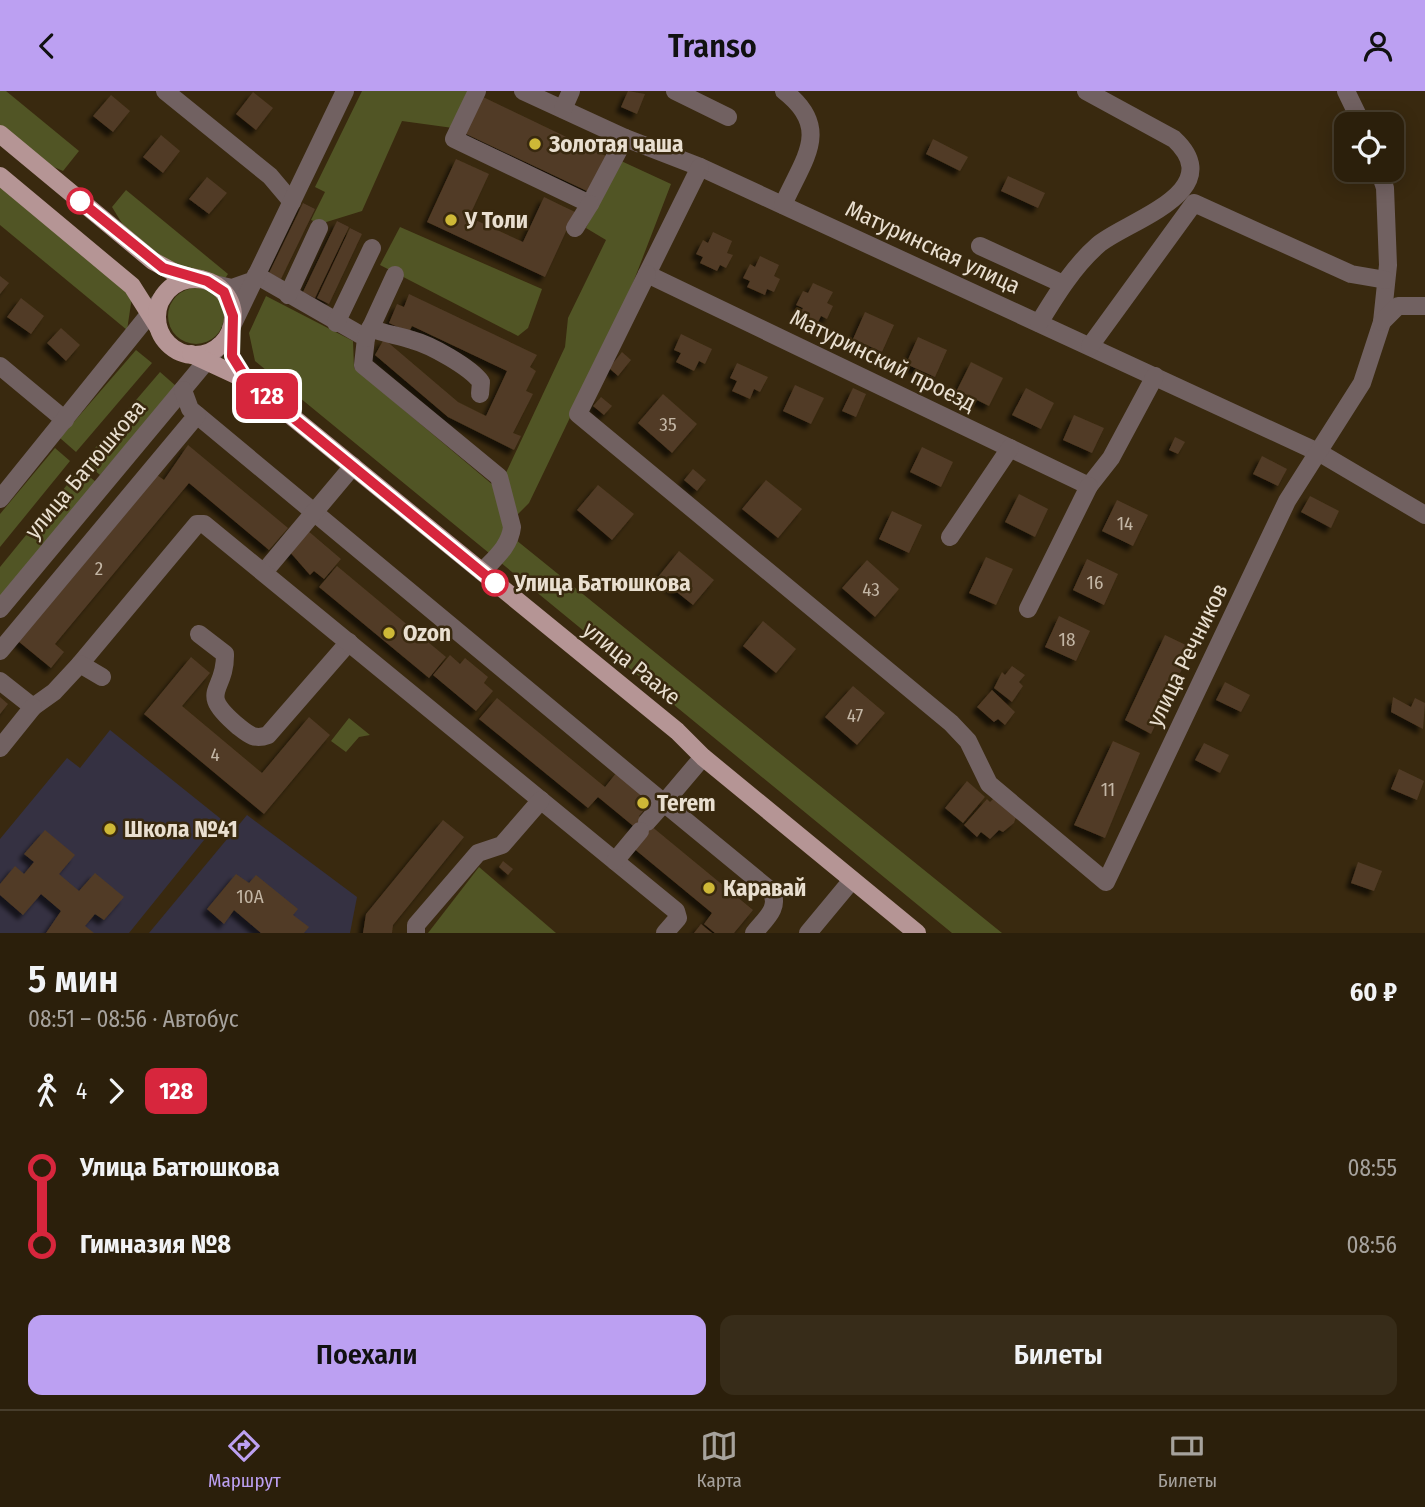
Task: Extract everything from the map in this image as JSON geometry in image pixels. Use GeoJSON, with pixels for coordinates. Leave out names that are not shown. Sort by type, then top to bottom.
{"type":"FeatureCollection","features":[{"type":"Feature","properties":{"kind":"main road"},"geometry":{"type":"LineString","coordinates":[[0,134],[153,261],[177,274],[207,281],[231,303],[232,356],[247,380]]}},
{"type":"Feature","properties":{"kind":"main road"},"geometry":{"type":"LineString","coordinates":[[0,176],[132,286],[161,332],[176,349],[206,353],[247,380]]}},
{"type":"Feature","properties":{"kind":"main road"},"geometry":{"type":"LineString","coordinates":[[161,332],[158,310],[164,296],[180,282],[207,281]]}},
{"type":"Feature","properties":{"kind":"main road"},"geometry":{"type":"LineString","coordinates":[[206,353],[231,328]]}},
{"type":"Feature","properties":{"kind":"main road","name":"улица Раахе"},"geometry":{"type":"LineString","coordinates":[[247,380],[677,731],[703,757],[917,933]]}},
{"type":"Feature","properties":{"kind":"street"},"geometry":{"type":"LineString","coordinates":[[164,91],[270,176],[292,202]]}},
{"type":"Feature","properties":{"kind":"street"},"geometry":{"type":"LineString","coordinates":[[231,328],[345,91]]}},
{"type":"Feature","properties":{"kind":"street"},"geometry":{"type":"LineString","coordinates":[[477,91],[454,139],[590,204]]}},
{"type":"Feature","properties":{"kind":"street","name":"Матуринская улица"},"geometry":{"type":"LineString","coordinates":[[523,91],[625,138],[700,167],[1320,453],[1425,515]]}},
{"type":"Feature","properties":{"kind":"street"},"geometry":{"type":"LineString","coordinates":[[563,109],[570,91]]}},
{"type":"Feature","properties":{"kind":"street"},"geometry":{"type":"LineString","coordinates":[[675,91],[728,117]]}},
{"type":"Feature","properties":{"kind":"street"},"geometry":{"type":"LineString","coordinates":[[783,205],[813,131],[807,112],[784,91]]}},
{"type":"Feature","properties":{"kind":"street"},"geometry":{"type":"LineString","coordinates":[[1039,323],[1063,284],[1097,245],[1166,207],[1188,176],[1189,164],[1185,149],[1174,139],[1086,91]]}},
{"type":"Feature","properties":{"kind":"street"},"geometry":{"type":"LineString","coordinates":[[1346,91],[1356,112]]}},
{"type":"Feature","properties":{"kind":"street"},"geometry":{"type":"LineString","coordinates":[[575,228],[625,138]]}},
{"type":"Feature","properties":{"kind":"street"},"geometry":{"type":"LineString","coordinates":[[647,274],[700,167]]}},
{"type":"Feature","properties":{"kind":"street"},"geometry":{"type":"LineString","coordinates":[[1320,453],[1362,383],[1382,322],[1387,280],[1383,182]]}},
{"type":"Feature","properties":{"kind":"street"},"geometry":{"type":"LineString","coordinates":[[1090,346],[1194,203],[1351,274],[1387,280]]}},
{"type":"Feature","properties":{"kind":"street"},"geometry":{"type":"LineString","coordinates":[[288,295],[319,228]]}},
{"type":"Feature","properties":{"kind":"street"},"geometry":{"type":"LineString","coordinates":[[980,246],[1063,284]]}},
{"type":"Feature","properties":{"kind":"street"},"geometry":{"type":"LineString","coordinates":[[335,323],[372,248]]}},
{"type":"Feature","properties":{"kind":"street","name":"Матуринский проезд"},"geometry":{"type":"LineString","coordinates":[[647,274],[1089,486]]}},
{"type":"Feature","properties":{"kind":"street","name":"улица Речников"},"geometry":{"type":"LineString","coordinates":[[647,274],[578,414],[951,723],[968,741],[989,784],[1106,882],[1287,501],[1320,453]]}},
{"type":"Feature","properties":{"kind":"street"},"geometry":{"type":"LineString","coordinates":[[395,275],[368,333],[363,365],[499,477],[512,527],[511,534],[507,544],[482,572]]}},
{"type":"Feature","properties":{"kind":"street"},"geometry":{"type":"LineString","coordinates":[[207,281],[232,288],[254,278]]}},
{"type":"Feature","properties":{"kind":"street"},"geometry":{"type":"LineString","coordinates":[[254,278],[335,323],[368,333],[413,340],[473,371],[481,381],[480,394]]}},
{"type":"Feature","properties":{"kind":"street","name":"улица Батюшкова"},"geometry":{"type":"LineString","coordinates":[[0,499],[164,296]]}},
{"type":"Feature","properties":{"kind":"street"},"geometry":{"type":"LineString","coordinates":[[1382,322],[1398,306],[1425,306]]}},
{"type":"Feature","properties":{"kind":"street","name":"улица Батюшкова"},"geometry":{"type":"LineString","coordinates":[[0,609],[183,390],[206,353]]}},
{"type":"Feature","properties":{"kind":"street"},"geometry":{"type":"LineString","coordinates":[[0,366],[65,421]]}},
{"type":"Feature","properties":{"kind":"street"},"geometry":{"type":"LineString","coordinates":[[1028,609],[1089,486],[1111,458],[1155,376]]}},
{"type":"Feature","properties":{"kind":"street"},"geometry":{"type":"LineString","coordinates":[[183,390],[190,409],[197,415],[771,891],[775,897],[774,909],[754,933]]}},
{"type":"Feature","properties":{"kind":"street"},"geometry":{"type":"LineString","coordinates":[[0,651],[197,415]]}},
{"type":"Feature","properties":{"kind":"street"},"geometry":{"type":"LineString","coordinates":[[950,537],[1010,448]]}},
{"type":"Feature","properties":{"kind":"street"},"geometry":{"type":"LineString","coordinates":[[264,572],[353,466]]}},
{"type":"Feature","properties":{"kind":"street"},"geometry":{"type":"LineString","coordinates":[[0,748],[33,707],[54,692],[80,664],[197,524],[204,524],[676,911],[678,918],[665,933]]}},
{"type":"Feature","properties":{"kind":"street"},"geometry":{"type":"LineString","coordinates":[[199,634],[225,654],[214,691],[219,711],[248,735],[258,738],[268,735],[349,642]]}},
{"type":"Feature","properties":{"kind":"street"},"geometry":{"type":"LineString","coordinates":[[80,664],[102,677]]}},
{"type":"Feature","properties":{"kind":"street"},"geometry":{"type":"LineString","coordinates":[[0,681],[33,707]]}},
{"type":"Feature","properties":{"kind":"street"},"geometry":{"type":"LineString","coordinates":[[615,861],[703,757]]}},
{"type":"Feature","properties":{"kind":"street"},"geometry":{"type":"LineString","coordinates":[[416,933],[416,925],[478,853],[502,845],[541,800]]}},
{"type":"Feature","properties":{"kind":"street"},"geometry":{"type":"LineString","coordinates":[[808,933],[852,880]]}},
{"type":"Feature","properties":{"kind":"shaded area","name":"Школа №41"},"geometry":{"type":"Polygon","coordinates":[[[110,730],[221,819],[129,933],[0,933],[0,839],[67,758],[80,768],[110,730]]]}},
{"type":"Feature","properties":{"kind":"shaded area"},"geometry":{"type":"Polygon","coordinates":[[[247,815],[357,897],[350,933],[149,933],[247,815]]]}},
{"type":"Feature","properties":{"kind":"green space"},"geometry":{"type":"Polygon","coordinates":[[[0,91],[6,91],[79,151],[63,171],[24,154],[0,134],[0,91]]]}},
{"type":"Feature","properties":{"kind":"green space"},"geometry":{"type":"Polygon","coordinates":[[[362,91],[469,91],[453,128],[402,121],[362,211],[320,224],[311,220],[325,192],[315,187],[362,91]]]}},
{"type":"Feature","properties":{"kind":"green space"},"geometry":{"type":"Polygon","coordinates":[[[619,160],[671,184],[626,301],[529,503],[517,515],[504,477],[565,347],[568,318],[606,240],[586,228],[619,160]]]}},
{"type":"Feature","properties":{"kind":"green space"},"geometry":{"type":"Polygon","coordinates":[[[0,174],[134,284],[127,330],[0,225],[0,174]]]}},
{"type":"Feature","properties":{"kind":"green space"},"geometry":{"type":"Polygon","coordinates":[[[126,190],[228,274],[219,287],[137,248],[112,207],[126,190]]]}},
{"type":"Feature","properties":{"kind":"green space"},"geometry":{"type":"Polygon","coordinates":[[[400,227],[542,289],[528,328],[518,336],[380,265],[400,227]]]}},
{"type":"Feature","properties":{"kind":"green space"},"geometry":{"type":"Polygon","coordinates":[[[196,288],[207,290],[216,296],[222,305],[222,327],[216,336],[207,342],[196,344],[185,342],[176,336],[170,327],[168,316],[170,305],[176,296],[185,290],[196,288]]]}},
{"type":"Feature","properties":{"kind":"green space"},"geometry":{"type":"Polygon","coordinates":[[[266,296],[353,341],[354,368],[493,485],[506,532],[1002,933],[952,933],[255,361],[249,333],[266,296]]]}},
{"type":"Feature","properties":{"kind":"green space"},"geometry":{"type":"Polygon","coordinates":[[[136,350],[152,363],[76,452],[60,438],[136,350]]]}},
{"type":"Feature","properties":{"kind":"green space"},"geometry":{"type":"Polygon","coordinates":[[[160,372],[176,386],[100,475],[84,461],[160,372]]]}},
{"type":"Feature","properties":{"kind":"green space"},"geometry":{"type":"Polygon","coordinates":[[[55,448],[70,461],[0,547],[0,514],[55,448]]]}},
{"type":"Feature","properties":{"kind":"green space"},"geometry":{"type":"Polygon","coordinates":[[[80,469],[96,482],[0,600],[0,567],[80,469]]]}},
{"type":"Feature","properties":{"kind":"green space"},"geometry":{"type":"Polygon","coordinates":[[[349,718],[370,735],[359,737],[346,752],[331,741],[349,718]]]}},
{"type":"Feature","properties":{"kind":"green space"},"geometry":{"type":"Polygon","coordinates":[[[479,867],[556,933],[428,933],[479,867]]]}},
{"type":"Feature","properties":{"kind":"building"},"geometry":{"type":"Polygon","coordinates":[[[628,91],[645,94],[637,114],[621,107],[628,91]]]}},
{"type":"Feature","properties":{"kind":"building"},"geometry":{"type":"Polygon","coordinates":[[[253,92],[273,108],[256,130],[236,114],[253,92]]]}},
{"type":"Feature","properties":{"kind":"building"},"geometry":{"type":"Polygon","coordinates":[[[111,95],[130,111],[113,132],[93,116],[111,95]]]}},
{"type":"Feature","properties":{"kind":"building","name":"Золотая чаша"},"geometry":{"type":"Polygon","coordinates":[[[481,96],[606,156],[589,192],[464,133],[481,96]]]}},
{"type":"Feature","properties":{"kind":"building"},"geometry":{"type":"Polygon","coordinates":[[[161,135],[180,151],[163,173],[143,157],[161,135]]]}},
{"type":"Feature","properties":{"kind":"building"},"geometry":{"type":"Polygon","coordinates":[[[933,139],[968,157],[960,171],[926,154],[933,139]]]}},
{"type":"Feature","properties":{"kind":"building","name":"У Толи"},"geometry":{"type":"Polygon","coordinates":[[[456,159],[489,174],[469,217],[523,242],[544,197],[575,212],[545,277],[427,222],[456,159]]]}},
{"type":"Feature","properties":{"kind":"building"},"geometry":{"type":"Polygon","coordinates":[[[1008,176],[1045,193],[1038,208],[1001,191],[1008,176]]]}},
{"type":"Feature","properties":{"kind":"building"},"geometry":{"type":"Polygon","coordinates":[[[207,177],[227,193],[209,214],[189,199],[207,177]]]}},
{"type":"Feature","properties":{"kind":"building"},"geometry":{"type":"Polygon","coordinates":[[[303,203],[315,209],[281,279],[269,273],[303,203]]]}},
{"type":"Feature","properties":{"kind":"building"},"geometry":{"type":"Polygon","coordinates":[[[337,221],[349,227],[315,298],[303,292],[337,221]]]}},
{"type":"Feature","properties":{"kind":"building"},"geometry":{"type":"Polygon","coordinates":[[[350,228],[362,234],[329,304],[317,298],[350,228]]]}},
{"type":"Feature","properties":{"kind":"building"},"geometry":{"type":"Polygon","coordinates":[[[713,232],[732,241],[727,253],[733,255],[726,268],[720,265],[717,271],[700,263],[703,257],[696,254],[703,240],[708,243],[713,232]]]}},
{"type":"Feature","properties":{"kind":"building"},"geometry":{"type":"Polygon","coordinates":[[[760,256],[779,265],[774,276],[780,279],[774,292],[767,289],[765,295],[747,287],[750,281],[743,278],[750,264],[755,267],[760,256]]]}},
{"type":"Feature","properties":{"kind":"building"},"geometry":{"type":"Polygon","coordinates":[[[0,276],[9,283],[0,294],[0,276]]]}},
{"type":"Feature","properties":{"kind":"building"},"geometry":{"type":"Polygon","coordinates":[[[813,283],[833,292],[827,303],[833,306],[827,319],[821,316],[818,322],[800,313],[803,308],[796,305],[803,291],[808,293],[813,283]]]}},
{"type":"Feature","properties":{"kind":"building"},"geometry":{"type":"Polygon","coordinates":[[[409,294],[537,355],[530,367],[536,371],[526,391],[533,394],[513,433],[521,436],[514,450],[448,417],[375,355],[384,339],[458,402],[486,416],[507,371],[412,326],[409,332],[389,323],[397,304],[404,307],[409,294]]]}},
{"type":"Feature","properties":{"kind":"building"},"geometry":{"type":"Polygon","coordinates":[[[21,298],[44,316],[31,334],[7,317],[21,298]]]}},
{"type":"Feature","properties":{"kind":"building"},"geometry":{"type":"Polygon","coordinates":[[[865,312],[894,325],[882,352],[853,339],[865,312]]]}},
{"type":"Feature","properties":{"kind":"building"},"geometry":{"type":"Polygon","coordinates":[[[61,328],[80,345],[66,361],[47,343],[61,328]]]}},
{"type":"Feature","properties":{"kind":"building"},"geometry":{"type":"Polygon","coordinates":[[[681,334],[712,349],[705,364],[699,361],[694,371],[676,362],[681,353],[674,350],[681,334]]]}},
{"type":"Feature","properties":{"kind":"building"},"geometry":{"type":"Polygon","coordinates":[[[918,337],[947,350],[935,377],[906,364],[918,337]]]}},
{"type":"Feature","properties":{"kind":"building"},"geometry":{"type":"Polygon","coordinates":[[[622,352],[631,360],[618,376],[609,368],[622,352]]]}},
{"type":"Feature","properties":{"kind":"building"},"geometry":{"type":"Polygon","coordinates":[[[971,362],[1003,378],[989,406],[957,390],[971,362]]]}},
{"type":"Feature","properties":{"kind":"building"},"geometry":{"type":"Polygon","coordinates":[[[737,363],[768,377],[760,392],[754,389],[750,399],[732,391],[737,381],[730,378],[737,363]]]}},
{"type":"Feature","properties":{"kind":"building"},"geometry":{"type":"Polygon","coordinates":[[[795,385],[824,398],[811,424],[783,411],[795,385]]]}},
{"type":"Feature","properties":{"kind":"building"},"geometry":{"type":"Polygon","coordinates":[[[853,388],[866,394],[856,417],[842,411],[853,388]]]}},
{"type":"Feature","properties":{"kind":"building"},"geometry":{"type":"Polygon","coordinates":[[[1026,388],[1054,403],[1041,429],[1012,415],[1026,388]]]}},
{"type":"Feature","properties":{"kind":"building"},"geometry":{"type":"Polygon","coordinates":[[[663,394],[697,424],[672,453],[638,423],[663,394]]]}},
{"type":"Feature","properties":{"kind":"building"},"geometry":{"type":"Polygon","coordinates":[[[601,397],[612,406],[604,415],[593,406],[601,397]]]}},
{"type":"Feature","properties":{"kind":"building"},"geometry":{"type":"Polygon","coordinates":[[[1074,415],[1104,428],[1092,453],[1063,440],[1074,415]]]}},
{"type":"Feature","properties":{"kind":"building"},"geometry":{"type":"Polygon","coordinates":[[[1175,437],[1185,442],[1178,454],[1169,450],[1175,437]]]}},
{"type":"Feature","properties":{"kind":"building"},"geometry":{"type":"Polygon","coordinates":[[[188,445],[288,528],[269,550],[189,483],[55,644],[64,652],[51,668],[18,641],[157,475],[164,480],[188,445]]]}},
{"type":"Feature","properties":{"kind":"building"},"geometry":{"type":"Polygon","coordinates":[[[922,447],[953,462],[941,487],[910,472],[922,447]]]}},
{"type":"Feature","properties":{"kind":"building"},"geometry":{"type":"Polygon","coordinates":[[[1262,456],[1287,469],[1278,486],[1253,474],[1262,456]]]}},
{"type":"Feature","properties":{"kind":"building"},"geometry":{"type":"Polygon","coordinates":[[[693,469],[706,480],[697,491],[684,480],[693,469]]]}},
{"type":"Feature","properties":{"kind":"building"},"geometry":{"type":"Polygon","coordinates":[[[766,480],[802,509],[778,538],[742,509],[766,480]]]}},
{"type":"Feature","properties":{"kind":"building"},"geometry":{"type":"Polygon","coordinates":[[[598,485],[634,514],[612,540],[577,510],[598,485]]]}},
{"type":"Feature","properties":{"kind":"building"},"geometry":{"type":"Polygon","coordinates":[[[1019,494],[1048,509],[1035,537],[1005,522],[1019,494]]]}},
{"type":"Feature","properties":{"kind":"building"},"geometry":{"type":"Polygon","coordinates":[[[1310,496],[1339,511],[1331,528],[1301,512],[1310,496]]]}},
{"type":"Feature","properties":{"kind":"building"},"geometry":{"type":"Polygon","coordinates":[[[1117,500],[1148,515],[1133,546],[1102,531],[1117,500]]]}},
{"type":"Feature","properties":{"kind":"building"},"geometry":{"type":"Polygon","coordinates":[[[892,511],[922,525],[909,553],[879,539],[892,511]]]}},
{"type":"Feature","properties":{"kind":"building"},"geometry":{"type":"Polygon","coordinates":[[[307,530],[341,559],[324,579],[314,571],[310,575],[289,551],[307,530]]]}},
{"type":"Feature","properties":{"kind":"building"},"geometry":{"type":"Polygon","coordinates":[[[679,551],[714,580],[693,605],[658,577],[679,551]]]}},
{"type":"Feature","properties":{"kind":"building"},"geometry":{"type":"Polygon","coordinates":[[[986,557],[1013,569],[996,605],[969,593],[986,557]]]}},
{"type":"Feature","properties":{"kind":"building"},"geometry":{"type":"Polygon","coordinates":[[[1087,559],[1118,574],[1104,605],[1073,590],[1087,559]]]}},
{"type":"Feature","properties":{"kind":"building"},"geometry":{"type":"Polygon","coordinates":[[[867,560],[899,589],[875,617],[842,588],[867,560]]]}},
{"type":"Feature","properties":{"kind":"building"},"geometry":{"type":"Polygon","coordinates":[[[337,566],[446,657],[429,678],[319,587],[337,566]]]}},
{"type":"Feature","properties":{"kind":"building"},"geometry":{"type":"Polygon","coordinates":[[[1059,616],[1090,631],[1076,661],[1045,647],[1059,616]]]}},
{"type":"Feature","properties":{"kind":"building"},"geometry":{"type":"Polygon","coordinates":[[[763,621],[796,649],[776,673],[743,646],[763,621]]]}},
{"type":"Feature","properties":{"kind":"building"},"geometry":{"type":"Polygon","coordinates":[[[1165,635],[1192,648],[1151,734],[1125,720],[1165,635]]]}},
{"type":"Feature","properties":{"kind":"building"},"geometry":{"type":"Polygon","coordinates":[[[450,655],[460,664],[465,658],[488,677],[484,683],[493,691],[476,711],[433,675],[450,655]]]}},
{"type":"Feature","properties":{"kind":"building"},"geometry":{"type":"Polygon","coordinates":[[[191,657],[210,673],[182,706],[262,773],[309,717],[330,735],[264,814],[144,714],[191,657]]]}},
{"type":"Feature","properties":{"kind":"building"},"geometry":{"type":"Polygon","coordinates":[[[1012,666],[1025,675],[1019,682],[1023,686],[1012,702],[994,688],[1002,672],[1005,675],[1012,666]]]}},
{"type":"Feature","properties":{"kind":"building"},"geometry":{"type":"Polygon","coordinates":[[[1225,682],[1250,695],[1241,712],[1216,700],[1225,682]]]}},
{"type":"Feature","properties":{"kind":"building"},"geometry":{"type":"Polygon","coordinates":[[[853,686],[885,713],[857,745],[825,717],[853,686]]]}},
{"type":"Feature","properties":{"kind":"building"},"geometry":{"type":"Polygon","coordinates":[[[992,690],[1015,712],[1005,725],[998,719],[994,722],[977,707],[992,690]]]}},
{"type":"Feature","properties":{"kind":"building"},"geometry":{"type":"Polygon","coordinates":[[[0,697],[8,704],[0,714],[0,697]]]}},
{"type":"Feature","properties":{"kind":"building"},"geometry":{"type":"Polygon","coordinates":[[[1393,697],[1411,707],[1415,698],[1425,703],[1423,729],[1391,712],[1393,697]]]}},
{"type":"Feature","properties":{"kind":"building"},"geometry":{"type":"Polygon","coordinates":[[[497,698],[605,787],[617,772],[652,801],[639,816],[753,910],[734,933],[715,933],[704,924],[712,913],[632,847],[643,834],[598,797],[588,808],[479,719],[497,698]]]}},
{"type":"Feature","properties":{"kind":"building"},"geometry":{"type":"Polygon","coordinates":[[[1113,741],[1140,753],[1105,838],[1074,825],[1113,741]]]}},
{"type":"Feature","properties":{"kind":"building"},"geometry":{"type":"Polygon","coordinates":[[[1204,743],[1229,755],[1220,773],[1195,760],[1204,743]]]}},
{"type":"Feature","properties":{"kind":"building"},"geometry":{"type":"Polygon","coordinates":[[[1399,769],[1424,781],[1417,800],[1391,789],[1399,769]]]}},
{"type":"Feature","properties":{"kind":"building"},"geometry":{"type":"Polygon","coordinates":[[[967,781],[985,797],[963,823],[945,808],[967,781]]]}},
{"type":"Feature","properties":{"kind":"building"},"geometry":{"type":"Polygon","coordinates":[[[995,797],[1017,814],[1014,823],[1003,832],[999,830],[990,839],[981,832],[977,837],[964,825],[987,799],[990,802],[995,797]]]}},
{"type":"Feature","properties":{"kind":"building"},"geometry":{"type":"Polygon","coordinates":[[[443,820],[464,837],[393,925],[392,933],[363,933],[366,914],[443,820]]]}},
{"type":"Feature","properties":{"kind":"building"},"geometry":{"type":"Polygon","coordinates":[[[45,830],[75,855],[59,874],[79,891],[95,873],[124,897],[104,920],[95,914],[85,926],[94,933],[46,933],[61,911],[41,894],[23,915],[0,895],[0,884],[15,866],[24,874],[34,862],[24,854],[45,830]]]}},
{"type":"Feature","properties":{"kind":"building"},"geometry":{"type":"Polygon","coordinates":[[[503,861],[513,869],[508,875],[499,867],[503,861]]]}},
{"type":"Feature","properties":{"kind":"building"},"geometry":{"type":"Polygon","coordinates":[[[1358,862],[1382,871],[1374,891],[1351,883],[1358,862]]]}},
{"type":"Feature","properties":{"kind":"building"},"geometry":{"type":"Polygon","coordinates":[[[236,874],[249,883],[256,875],[298,909],[293,915],[309,927],[304,933],[261,933],[234,910],[224,924],[207,909],[236,874]]]}},
{"type":"Feature","properties":{"kind":"building"},"geometry":{"type":"Polygon","coordinates":[[[701,924],[712,933],[694,933],[701,924]]]}},
{"type":"Feature","properties":{"kind":"bus line","name":"128"},"geometry":{"type":"LineString","coordinates":[[80,201],[163,268],[207,281],[224,292],[231,303],[233,316],[230,346],[232,356],[235,365],[247,380],[495,583]]}},
{"type":"Feature","properties":{"kind":"place","name":"Золотая чаша"},"geometry":{"type":"Point","coordinates":[535,144]}},
{"type":"Feature","properties":{"kind":"place","name":"У Толи"},"geometry":{"type":"Point","coordinates":[451,220]}},
{"type":"Feature","properties":{"kind":"place","name":"Улица Батюшкова"},"geometry":{"type":"Point","coordinates":[495,583]}},
{"type":"Feature","properties":{"kind":"place","name":"Ozon"},"geometry":{"type":"Point","coordinates":[389,633]}},
{"type":"Feature","properties":{"kind":"place","name":"Terem"},"geometry":{"type":"Point","coordinates":[643,803]}},
{"type":"Feature","properties":{"kind":"place","name":"Школа №41"},"geometry":{"type":"Point","coordinates":[110,829]}},
{"type":"Feature","properties":{"kind":"place","name":"Каравай"},"geometry":{"type":"Point","coordinates":[709,888]}}]}
